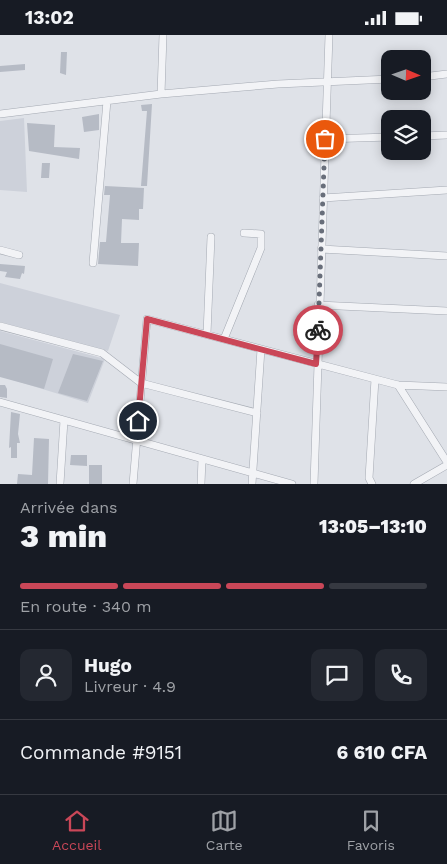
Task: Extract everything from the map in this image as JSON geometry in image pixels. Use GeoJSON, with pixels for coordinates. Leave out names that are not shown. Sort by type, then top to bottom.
{"type":"FeatureCollection","features":[{"type":"Feature","properties":{"kind":"street"},"geometry":{"type":"LineString","coordinates":[[161,94],[163,35]]}},
{"type":"Feature","properties":{"kind":"street"},"geometry":{"type":"LineString","coordinates":[[314,484],[316,364],[329,35]]}},
{"type":"Feature","properties":{"kind":"street"},"geometry":{"type":"LineString","coordinates":[[431,76],[447,74]]}},
{"type":"Feature","properties":{"kind":"street"},"geometry":{"type":"LineString","coordinates":[[0,114],[161,94],[278,84],[381,79]]}},
{"type":"Feature","properties":{"kind":"street"},"geometry":{"type":"LineString","coordinates":[[93,263],[107,101]]}},
{"type":"Feature","properties":{"kind":"street"},"geometry":{"type":"LineString","coordinates":[[431,136],[447,135]]}},
{"type":"Feature","properties":{"kind":"street"},"geometry":{"type":"LineString","coordinates":[[325,139],[381,137]]}},
{"type":"Feature","properties":{"kind":"street"},"geometry":{"type":"LineString","coordinates":[[323,198],[447,190]]}},
{"type":"Feature","properties":{"kind":"street"},"geometry":{"type":"LineString","coordinates":[[224,339],[261,248],[261,234],[244,233]]}},
{"type":"Feature","properties":{"kind":"street"},"geometry":{"type":"LineString","coordinates":[[207,335],[211,237]]}},
{"type":"Feature","properties":{"kind":"street"},"geometry":{"type":"LineString","coordinates":[[321,249],[447,256]]}},
{"type":"Feature","properties":{"kind":"street"},"geometry":{"type":"LineString","coordinates":[[0,250],[20,255]]}},
{"type":"Feature","properties":{"kind":"street"},"geometry":{"type":"LineString","coordinates":[[318,305],[447,311]]}},
{"type":"Feature","properties":{"kind":"street"},"geometry":{"type":"LineString","coordinates":[[133,484],[147,319],[398,385],[447,387]]}},
{"type":"Feature","properties":{"kind":"street"},"geometry":{"type":"LineString","coordinates":[[0,326],[102,353],[141,383],[257,413]]}},
{"type":"Feature","properties":{"kind":"street"},"geometry":{"type":"LineString","coordinates":[[252,484],[261,349]]}},
{"type":"Feature","properties":{"kind":"street"},"geometry":{"type":"LineString","coordinates":[[372,484],[369,478],[375,379]]}},
{"type":"Feature","properties":{"kind":"street"},"geometry":{"type":"LineString","coordinates":[[398,385],[447,463],[414,484]]}},
{"type":"Feature","properties":{"kind":"street"},"geometry":{"type":"LineString","coordinates":[[0,402],[292,484]]}},
{"type":"Feature","properties":{"kind":"street"},"geometry":{"type":"LineString","coordinates":[[60,484],[64,420]]}},
{"type":"Feature","properties":{"kind":"street"},"geometry":{"type":"LineString","coordinates":[[201,484],[202,459]]}},
{"type":"Feature","properties":{"kind":"shaded area"},"geometry":{"type":"Polygon","coordinates":[[[24,118],[27,192],[0,190],[0,121],[24,118]]]}},
{"type":"Feature","properties":{"kind":"shaded area"},"geometry":{"type":"Polygon","coordinates":[[[0,283],[120,315],[108,351],[0,322],[0,283]]]}},
{"type":"Feature","properties":{"kind":"shaded area"},"geometry":{"type":"Polygon","coordinates":[[[0,331],[105,359],[88,403],[0,376],[0,331]]]}},
{"type":"Feature","properties":{"kind":"building"},"geometry":{"type":"Polygon","coordinates":[[[61,52],[67,52],[66,75],[60,73],[61,52]]]}},
{"type":"Feature","properties":{"kind":"building"},"geometry":{"type":"Polygon","coordinates":[[[25,64],[25,70],[0,72],[0,66],[25,64]]]}},
{"type":"Feature","properties":{"kind":"building"},"geometry":{"type":"Polygon","coordinates":[[[152,104],[147,186],[141,186],[147,111],[142,111],[141,105],[152,104]]]}},
{"type":"Feature","properties":{"kind":"building"},"geometry":{"type":"Polygon","coordinates":[[[99,114],[99,130],[84,132],[82,117],[99,114]]]}},
{"type":"Feature","properties":{"kind":"building"},"geometry":{"type":"Polygon","coordinates":[[[27,123],[55,125],[54,147],[80,148],[79,159],[29,151],[27,123]]]}},
{"type":"Feature","properties":{"kind":"building"},"geometry":{"type":"Polygon","coordinates":[[[42,163],[50,163],[49,178],[41,178],[42,163]]]}},
{"type":"Feature","properties":{"kind":"building"},"geometry":{"type":"Polygon","coordinates":[[[105,186],[144,188],[143,209],[139,209],[139,220],[122,219],[121,243],[139,243],[138,266],[98,264],[100,242],[106,242],[110,195],[104,195],[105,186]]]}},
{"type":"Feature","properties":{"kind":"building"},"geometry":{"type":"Polygon","coordinates":[[[0,264],[25,266],[24,274],[22,273],[20,279],[5,277],[7,272],[0,271],[0,264]]]}},
{"type":"Feature","properties":{"kind":"building"},"geometry":{"type":"Polygon","coordinates":[[[0,344],[53,359],[44,389],[0,377],[0,344]]]}},
{"type":"Feature","properties":{"kind":"building"},"geometry":{"type":"Polygon","coordinates":[[[73,354],[103,361],[87,401],[58,393],[73,354]]]}},
{"type":"Feature","properties":{"kind":"building"},"geometry":{"type":"Polygon","coordinates":[[[0,385],[5,385],[7,398],[0,397],[0,385]]]}},
{"type":"Feature","properties":{"kind":"building"},"geometry":{"type":"Polygon","coordinates":[[[11,412],[20,414],[18,434],[20,443],[17,443],[17,458],[11,458],[11,447],[9,448],[11,412]]]}},
{"type":"Feature","properties":{"kind":"building"},"geometry":{"type":"Polygon","coordinates":[[[34,438],[49,439],[48,484],[17,484],[18,474],[32,475],[34,438]]]}},
{"type":"Feature","properties":{"kind":"building"},"geometry":{"type":"Polygon","coordinates":[[[71,455],[87,455],[87,466],[70,465],[71,455]]]}},
{"type":"Feature","properties":{"kind":"building"},"geometry":{"type":"Polygon","coordinates":[[[89,465],[102,465],[102,484],[89,484],[89,465]]]}},
{"type":"Feature","properties":{"kind":"way so far"},"geometry":{"type":"LineString","coordinates":[[318,330],[325,139]]}},
{"type":"Feature","properties":{"kind":"route"},"geometry":{"type":"LineString","coordinates":[[138,421],[147,319],[316,364],[318,330]]}}]}
